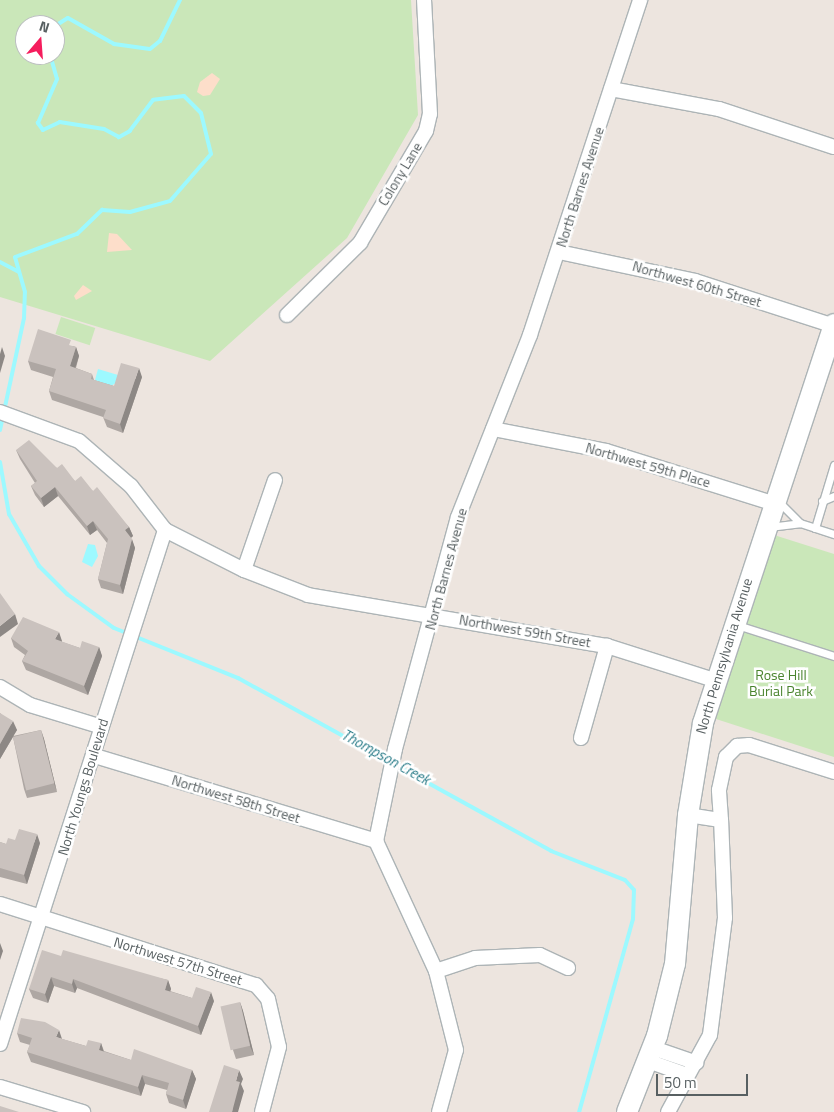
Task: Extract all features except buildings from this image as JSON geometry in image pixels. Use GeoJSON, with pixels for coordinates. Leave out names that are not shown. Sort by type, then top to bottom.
{"type":"FeatureCollection","features":[{"type":"Feature","properties":{"kind":"main road","name":"North Pennsylvania Avenue"},"geometry":{"type":"LineString","coordinates":[[627,1112],[650,1054],[680,931],[688,815],[714,680],[773,500],[834,325]]}},
{"type":"Feature","properties":{"kind":"street","name":"Colony Lane"},"geometry":{"type":"LineString","coordinates":[[287,315],[360,243],[426,131],[430,114],[424,0]]}},
{"type":"Feature","properties":{"kind":"street","name":"North Barnes Avenue"},"geometry":{"type":"LineString","coordinates":[[376,841],[396,749],[434,614],[458,518],[559,252],[640,0]]}},
{"type":"Feature","properties":{"kind":"street"},"geometry":{"type":"LineString","coordinates":[[611,89],[719,109],[834,147]]}},
{"type":"Feature","properties":{"kind":"street","name":"Northwest 60th Street"},"geometry":{"type":"LineString","coordinates":[[559,252],[695,281],[834,325]]}},
{"type":"Feature","properties":{"kind":"street","name":"Northwest 59th Street"},"geometry":{"type":"LineString","coordinates":[[0,412],[85,445],[131,486],[165,530],[244,570],[308,595],[434,614],[607,646],[714,680]]}},
{"type":"Feature","properties":{"kind":"street","name":"Northwest 59th Place"},"geometry":{"type":"LineString","coordinates":[[493,429],[615,453],[773,500]]}},
{"type":"Feature","properties":{"kind":"street"},"geometry":{"type":"LineString","coordinates":[[244,570],[275,480]]}},
{"type":"Feature","properties":{"kind":"street","name":"North Youngs Boulevard"},"geometry":{"type":"LineString","coordinates":[[0,1044],[40,917],[95,756],[125,648],[165,530]]}},
{"type":"Feature","properties":{"kind":"street"},"geometry":{"type":"LineString","coordinates":[[581,738],[607,646]]}},
{"type":"Feature","properties":{"kind":"street"},"geometry":{"type":"LineString","coordinates":[[0,686],[30,705],[102,727]]}},
{"type":"Feature","properties":{"kind":"street"},"geometry":{"type":"LineString","coordinates":[[668,1112],[687,1076],[697,1063],[710,1035],[725,918],[719,790],[726,757],[737,746],[749,745],[834,772]]}},
{"type":"Feature","properties":{"kind":"street","name":"Northwest 58th Street"},"geometry":{"type":"LineString","coordinates":[[95,756],[376,841]]}},
{"type":"Feature","properties":{"kind":"street"},"geometry":{"type":"LineString","coordinates":[[688,815],[721,820]]}},
{"type":"Feature","properties":{"kind":"street"},"geometry":{"type":"LineString","coordinates":[[376,841],[436,971],[456,1050],[438,1112]]}},
{"type":"Feature","properties":{"kind":"street","name":"Northwest 57th Street"},"geometry":{"type":"LineString","coordinates":[[0,904],[256,985],[268,999],[279,1047],[262,1112]]}},
{"type":"Feature","properties":{"kind":"street"},"geometry":{"type":"LineString","coordinates":[[436,971],[475,958],[540,955],[568,968]]}},
{"type":"Feature","properties":{"kind":"street"},"geometry":{"type":"LineString","coordinates":[[650,1054],[697,1063]]}},
{"type":"Feature","properties":{"kind":"street"},"geometry":{"type":"LineString","coordinates":[[650,1054],[687,1076]]}},
{"type":"Feature","properties":{"kind":"street"},"geometry":{"type":"LineString","coordinates":[[0,1088],[83,1112]]}},
{"type":"Feature","properties":{"kind":"lane"},"geometry":{"type":"LineString","coordinates":[[815,528],[834,465]]}},
{"type":"Feature","properties":{"kind":"lane"},"geometry":{"type":"LineString","coordinates":[[822,501],[834,496]]}},
{"type":"Feature","properties":{"kind":"lane"},"geometry":{"type":"LineString","coordinates":[[773,500],[800,523],[834,534]]}},
{"type":"Feature","properties":{"kind":"lane"},"geometry":{"type":"LineString","coordinates":[[764,528],[800,523]]}},
{"type":"Feature","properties":{"kind":"lane"},"geometry":{"type":"LineString","coordinates":[[732,624],[834,656]]}},
{"type":"Feature","properties":{"kind":"green space"},"geometry":{"type":"Polygon","coordinates":[[[0,0],[411,0],[418,115],[347,238],[210,361],[0,297],[0,0]]]}},
{"type":"Feature","properties":{"kind":"green space"},"geometry":{"type":"Polygon","coordinates":[[[61,317],[95,328],[90,345],[55,334],[61,317]]]}},
{"type":"Feature","properties":{"kind":"green space","name":"Rose Hill Burial Park"},"geometry":{"type":"Polygon","coordinates":[[[774,535],[834,554],[834,757],[716,719],[774,535]]]}},
{"type":"Feature","properties":{"kind":"sand"},"geometry":{"type":"Polygon","coordinates":[[[212,73],[220,79],[210,95],[203,96],[197,92],[200,82],[212,73]]]}},
{"type":"Feature","properties":{"kind":"sand"},"geometry":{"type":"Polygon","coordinates":[[[109,233],[117,234],[132,250],[107,252],[109,233]]]}},
{"type":"Feature","properties":{"kind":"sand"},"geometry":{"type":"Polygon","coordinates":[[[83,285],[92,291],[76,300],[74,296],[83,285]]]}},
{"type":"Feature","properties":{"kind":"water"},"geometry":{"type":"Polygon","coordinates":[[[98,369],[118,375],[116,383],[109,387],[95,380],[98,369]]]}},
{"type":"Feature","properties":{"kind":"water"},"geometry":{"type":"Polygon","coordinates":[[[88,544],[95,545],[98,556],[92,567],[82,562],[88,544]]]}},
{"type":"Feature","properties":{"kind":"waterway","name":"Thompson Creek"},"geometry":{"type":"LineString","coordinates":[[65,20],[68,18],[114,44],[150,49],[160,41],[180,0]]}},
{"type":"Feature","properties":{"kind":"waterway","name":"Thompson Creek"},"geometry":{"type":"LineString","coordinates":[[0,430],[24,318],[25,292],[15,257],[77,234],[102,210],[130,212],[170,201],[211,154],[201,113],[184,96],[153,100],[130,131],[119,137],[104,129],[60,122],[43,130],[38,123],[57,79],[53,65]]}},
{"type":"Feature","properties":{"kind":"waterway"},"geometry":{"type":"LineString","coordinates":[[0,262],[19,272]]}},
{"type":"Feature","properties":{"kind":"waterway","name":"Thompson Creek"},"geometry":{"type":"LineString","coordinates":[[0,462],[9,514],[39,566],[67,594],[114,628],[238,678],[551,851],[625,880],[634,890],[633,919],[579,1112]]}}]}
